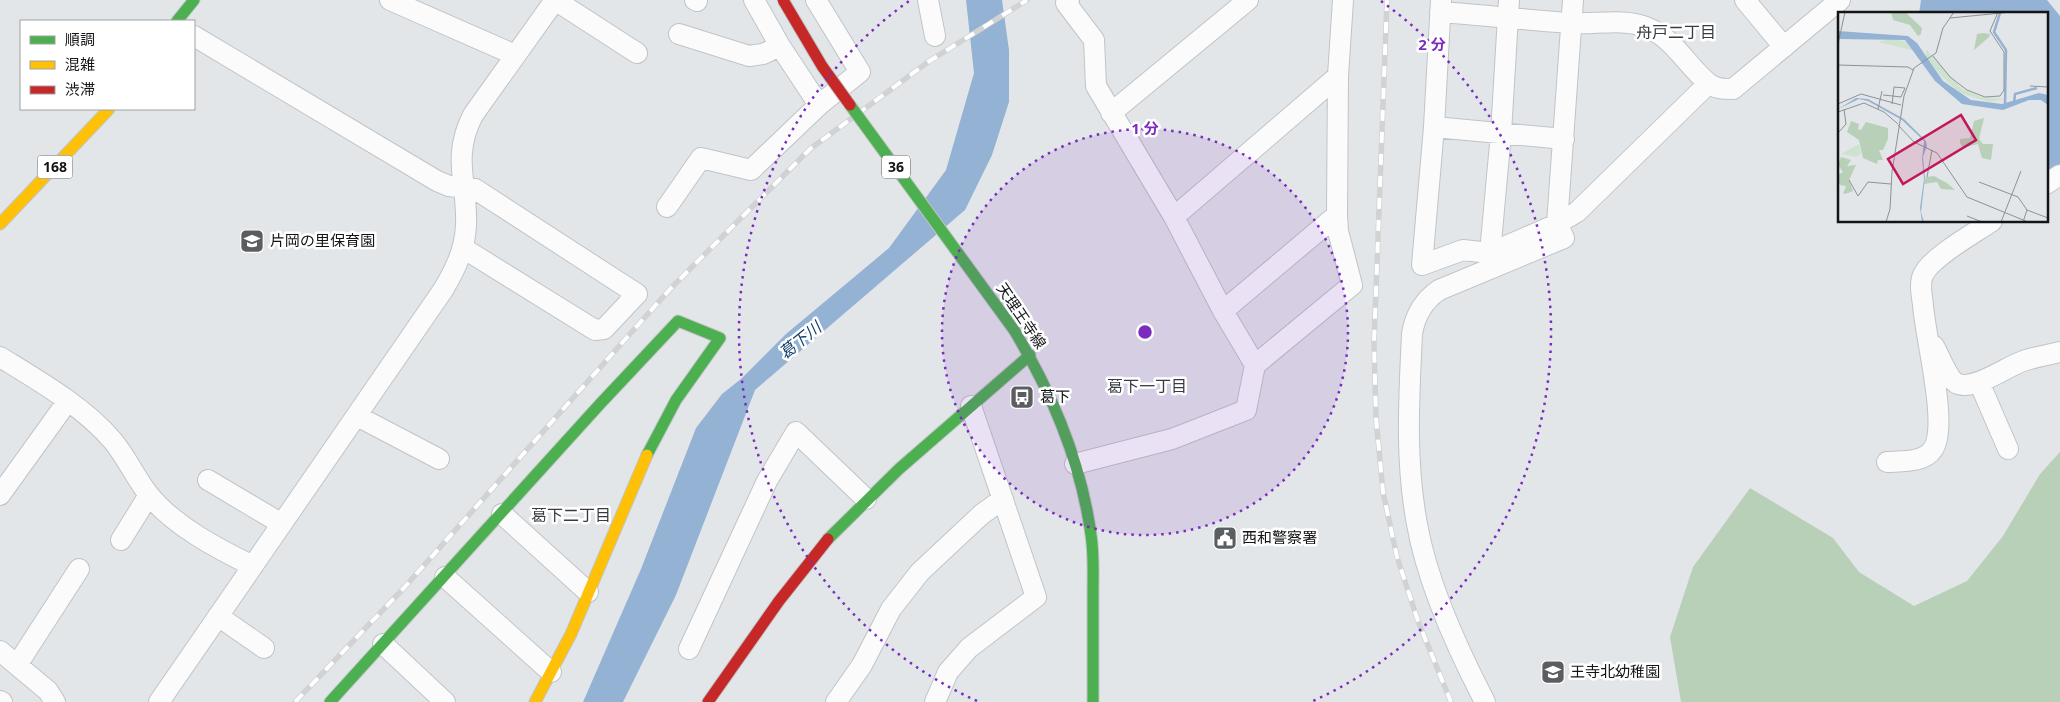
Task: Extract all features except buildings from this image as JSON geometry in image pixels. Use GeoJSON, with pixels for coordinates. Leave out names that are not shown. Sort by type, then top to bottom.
{"type":"FeatureCollection","features":[{"type":"Feature","properties":{"kind":"main road"},"geometry":{"type":"LineString","coordinates":[[177,20],[194,0]]}},
{"type":"Feature","properties":{"kind":"main road","name":"天理王寺線"},"geometry":{"type":"LineString","coordinates":[[783,0],[822,66],[1014,330],[1030,355],[1054,401],[1075,464],[1091,535],[1094,626],[1093,702]]}},
{"type":"Feature","properties":{"kind":"main road","name":"168"},"geometry":{"type":"LineString","coordinates":[[0,224],[108,110]]}},
{"type":"Feature","properties":{"kind":"main road"},"geometry":{"type":"LineString","coordinates":[[330,702],[600,404],[678,321],[720,338],[695,369],[662,424],[588,592],[535,702]]}},
{"type":"Feature","properties":{"kind":"main road"},"geometry":{"type":"LineString","coordinates":[[711,701],[803,570],[866,499],[899,468],[1030,355]]}},
{"type":"Feature","properties":{"kind":"street"},"geometry":{"type":"LineString","coordinates":[[390,0],[515,55]]}},
{"type":"Feature","properties":{"kind":"street"},"geometry":{"type":"LineString","coordinates":[[159,702],[456,269],[463,248],[466,226],[461,148],[465,129],[472,115],[555,0],[637,53]]}},
{"type":"Feature","properties":{"kind":"street"},"geometry":{"type":"LineString","coordinates":[[754,0],[780,46],[819,105]]}},
{"type":"Feature","properties":{"kind":"street"},"geometry":{"type":"LineString","coordinates":[[668,207],[701,158],[751,170],[819,105],[860,72],[816,0]]}},
{"type":"Feature","properties":{"kind":"street"},"geometry":{"type":"LineString","coordinates":[[928,0],[935,36]]}},
{"type":"Feature","properties":{"kind":"street"},"geometry":{"type":"LineString","coordinates":[[1069,0],[1066,3],[1094,40],[1096,86],[1174,217],[1223,311],[1255,365]]}},
{"type":"Feature","properties":{"kind":"street"},"geometry":{"type":"LineString","coordinates":[[1111,113],[1248,0]]}},
{"type":"Feature","properties":{"kind":"street"},"geometry":{"type":"LineString","coordinates":[[1075,464],[1172,439],[1246,410],[1255,365],[1352,285],[1338,231],[1336,215],[1338,76],[1343,0]]}},
{"type":"Feature","properties":{"kind":"street"},"geometry":{"type":"LineString","coordinates":[[1485,702],[1451,630],[1428,565],[1417,525],[1411,478],[1408,424],[1414,322],[1428,298],[1439,290],[1564,238],[1557,224],[1573,0]]}},
{"type":"Feature","properties":{"kind":"street"},"geometry":{"type":"LineString","coordinates":[[1745,0],[1784,47]]}},
{"type":"Feature","properties":{"kind":"street"},"geometry":{"type":"LineString","coordinates":[[1708,84],[1577,212],[1557,224],[1490,253],[1463,250],[1422,265],[1434,127],[1441,6],[1508,8],[1572,24],[1626,23],[1644,26],[1658,32],[1672,43],[1708,84],[1720,89],[1733,89],[1838,1]]}},
{"type":"Feature","properties":{"kind":"street"},"geometry":{"type":"LineString","coordinates":[[1490,253],[1502,132],[1508,8]]}},
{"type":"Feature","properties":{"kind":"street"},"geometry":{"type":"LineString","coordinates":[[679,34],[749,56],[763,54],[780,46]]}},
{"type":"Feature","properties":{"kind":"street"},"geometry":{"type":"LineString","coordinates":[[195,37],[437,181],[449,186],[475,189],[636,294],[604,329],[595,330],[463,248]]}},
{"type":"Feature","properties":{"kind":"street"},"geometry":{"type":"LineString","coordinates":[[1174,217],[1338,76]]}},
{"type":"Feature","properties":{"kind":"street"},"geometry":{"type":"LineString","coordinates":[[1434,127],[1564,139]]}},
{"type":"Feature","properties":{"kind":"street"},"geometry":{"type":"LineString","coordinates":[[1223,311],[1336,215]]}},
{"type":"Feature","properties":{"kind":"street"},"geometry":{"type":"LineString","coordinates":[[1887,462],[1907,461],[1923,457],[1933,450],[1939,436],[1938,406],[1925,329],[1921,287],[1922,276],[1941,255],[1990,222]]}},
{"type":"Feature","properties":{"kind":"street"},"geometry":{"type":"LineString","coordinates":[[1925,329],[1952,379],[1958,384],[1963,385],[1979,382],[2025,360],[2060,352]]}},
{"type":"Feature","properties":{"kind":"street"},"geometry":{"type":"LineString","coordinates":[[0,357],[67,402],[113,442],[149,495],[162,509],[223,551],[253,566]]}},
{"type":"Feature","properties":{"kind":"street"},"geometry":{"type":"LineString","coordinates":[[1979,382],[2008,449]]}},
{"type":"Feature","properties":{"kind":"street"},"geometry":{"type":"LineString","coordinates":[[0,495],[67,402]]}},
{"type":"Feature","properties":{"kind":"street"},"geometry":{"type":"LineString","coordinates":[[936,702],[948,672],[969,648],[1036,597],[971,406]]}},
{"type":"Feature","properties":{"kind":"street"},"geometry":{"type":"LineString","coordinates":[[356,416],[439,459]]}},
{"type":"Feature","properties":{"kind":"street"},"geometry":{"type":"LineString","coordinates":[[689,649],[767,481],[796,432],[866,499]]}},
{"type":"Feature","properties":{"kind":"street"},"geometry":{"type":"LineString","coordinates":[[208,480],[282,524]]}},
{"type":"Feature","properties":{"kind":"street"},"geometry":{"type":"LineString","coordinates":[[121,540],[149,495]]}},
{"type":"Feature","properties":{"kind":"street"},"geometry":{"type":"LineString","coordinates":[[836,702],[862,665],[891,609],[920,572],[982,514],[1003,499]]}},
{"type":"Feature","properties":{"kind":"street"},"geometry":{"type":"LineString","coordinates":[[502,514],[588,592]]}},
{"type":"Feature","properties":{"kind":"street"},"geometry":{"type":"LineString","coordinates":[[17,665],[79,569]]}},
{"type":"Feature","properties":{"kind":"street"},"geometry":{"type":"LineString","coordinates":[[444,577],[551,672]]}},
{"type":"Feature","properties":{"kind":"street"},"geometry":{"type":"LineString","coordinates":[[218,616],[264,648]]}},
{"type":"Feature","properties":{"kind":"street"},"geometry":{"type":"LineString","coordinates":[[382,644],[445,702]]}},
{"type":"Feature","properties":{"kind":"street"},"geometry":{"type":"LineString","coordinates":[[0,651],[48,691],[55,702]]}},
{"type":"Feature","properties":{"kind":"green space"},"geometry":{"type":"Polygon","coordinates":[[[2060,452],[2060,702],[1681,702],[1670,637],[1693,567],[1750,488],[1833,538],[1859,572],[1914,606],[1967,581],[2003,536],[2040,474],[2060,452]]]}},
{"type":"Feature","properties":{"kind":"water","name":"葛下川"},"geometry":{"type":"Polygon","coordinates":[[[966,0],[1002,0],[1009,50],[1009,102],[992,155],[965,210],[755,390],[676,595],[623,702],[583,702],[641,569],[696,428],[722,394],[741,379],[786,334],[889,248],[946,170],[974,73],[966,0]]]}},
{"type":"Feature","properties":{"kind":"water"},"geometry":{"type":"Polygon","coordinates":[[[1921,0],[2047,0],[2060,16],[2060,167],[2048,173],[2048,12],[1919,12],[1921,0]]]}},
{"type":"Feature","properties":{"kind":"railway"},"geometry":{"type":"LineString","coordinates":[[295,702],[402,590],[671,288],[810,149],[928,62],[1027,0]]}},
{"type":"Feature","properties":{"kind":"railway"},"geometry":{"type":"LineString","coordinates":[[1387,0],[1374,343],[1376,418],[1383,492],[1397,557],[1418,621],[1451,702]]}},
{"type":"Feature","properties":{"kind":"traffic: fast"},"geometry":{"type":"LineString","coordinates":[[178,20],[194,0]]}},
{"type":"Feature","properties":{"kind":"traffic: fast"},"geometry":{"type":"LineString","coordinates":[[850,105],[1014,330]]}},
{"type":"Feature","properties":{"kind":"traffic: fast"},"geometry":{"type":"LineString","coordinates":[[330,702],[600,404],[678,321],[720,338],[676,400],[647,455]]}},
{"type":"Feature","properties":{"kind":"traffic: fast"},"geometry":{"type":"LineString","coordinates":[[1014,330],[1041,378],[1063,428],[1080,481],[1086,508],[1093,556],[1093,702]]}},
{"type":"Feature","properties":{"kind":"traffic: fast"},"geometry":{"type":"LineString","coordinates":[[828,539],[899,469],[1030,355]]}},
{"type":"Feature","properties":{"kind":"traffic: slow"},"geometry":{"type":"LineString","coordinates":[[0,224],[108,110]]}},
{"type":"Feature","properties":{"kind":"traffic: slow"},"geometry":{"type":"LineString","coordinates":[[535,702],[571,634],[647,455]]}},
{"type":"Feature","properties":{"kind":"traffic: jam"},"geometry":{"type":"LineString","coordinates":[[783,0],[822,66],[850,105]]}},
{"type":"Feature","properties":{"kind":"traffic: jam"},"geometry":{"type":"LineString","coordinates":[[708,702],[779,601],[828,539]]}},
{"type":"Feature","properties":{"kind":"place","name":"片岡の里保育園"},"geometry":{"type":"Point","coordinates":[252,241]}},
{"type":"Feature","properties":{"kind":"place","name":"葛下"},"geometry":{"type":"Point","coordinates":[1022,397]}},
{"type":"Feature","properties":{"kind":"place","name":"西和警察署"},"geometry":{"type":"Point","coordinates":[1225,538]}},
{"type":"Feature","properties":{"kind":"place","name":"王寺北幼稚園"},"geometry":{"type":"Point","coordinates":[1553,672]}},
{"type":"Feature","properties":{"kind":"district","name":"舟戸二丁目"},"geometry":{"type":"Point","coordinates":[1676,32]}},
{"type":"Feature","properties":{"kind":"district","name":"葛下一丁目"},"geometry":{"type":"Point","coordinates":[1147,386]}},
{"type":"Feature","properties":{"kind":"district","name":"葛下二丁目"},"geometry":{"type":"Point","coordinates":[571,515]}}]}
